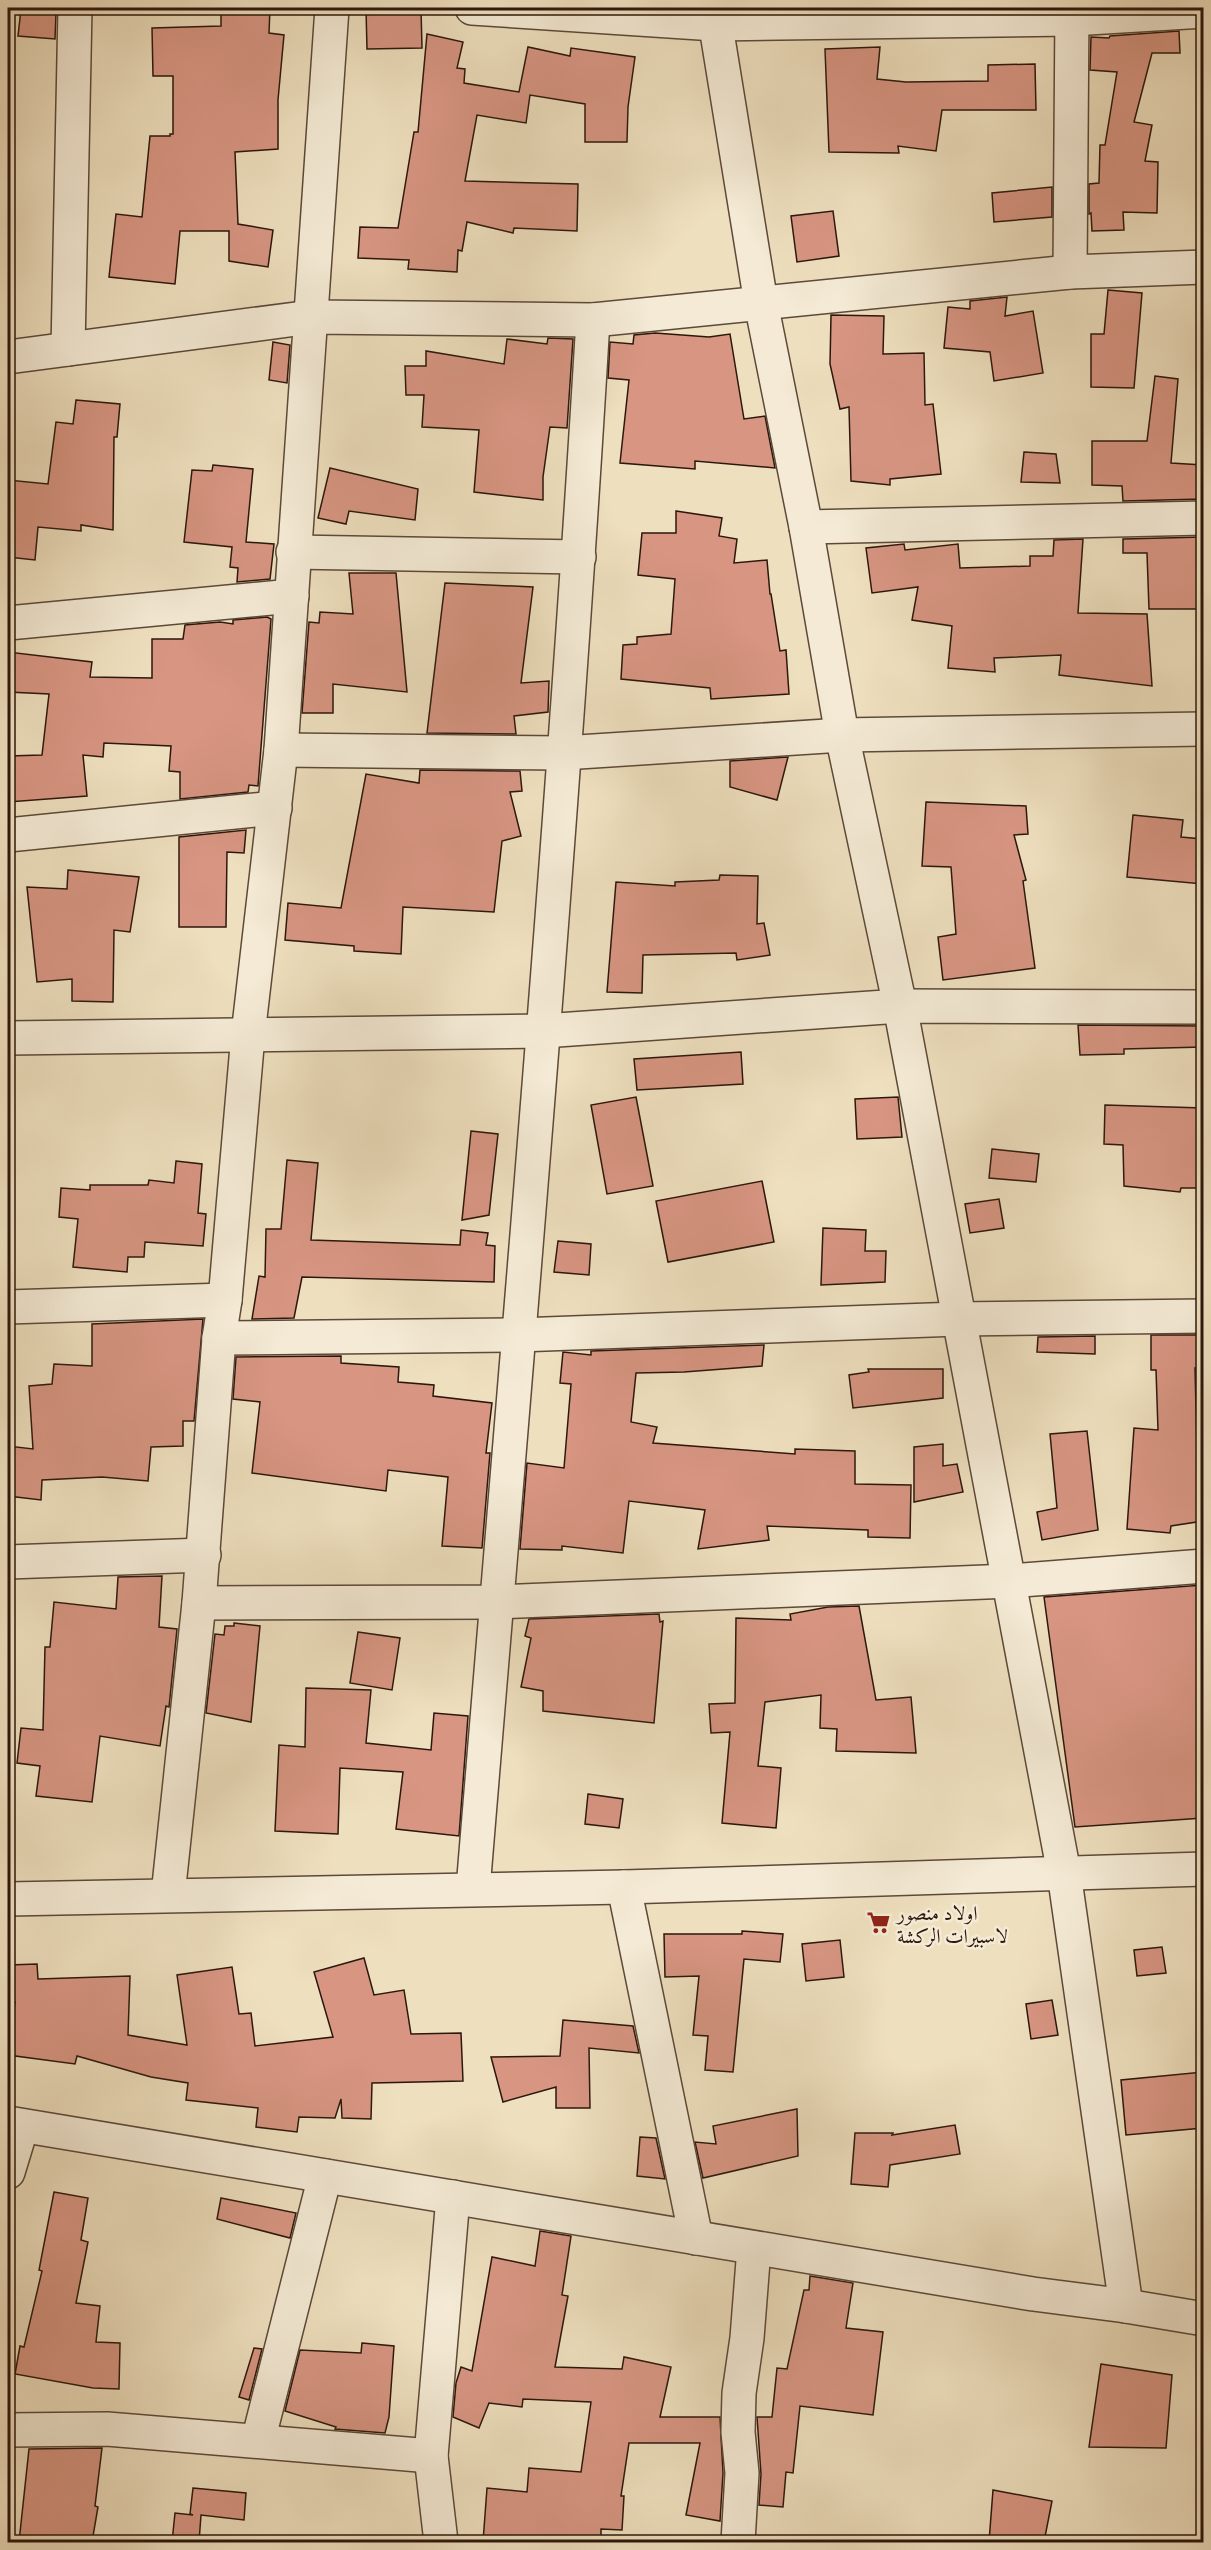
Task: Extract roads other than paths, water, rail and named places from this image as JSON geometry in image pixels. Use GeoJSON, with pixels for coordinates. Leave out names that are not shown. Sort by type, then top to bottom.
{"type":"FeatureCollection","features":[{"type":"Feature","properties":{"kind":"street"},"geometry":{"type":"LineString","coordinates":[[68,349],[75,8]]}},
{"type":"Feature","properties":{"kind":"street"},"geometry":{"type":"LineString","coordinates":[[168,1895],[200,1603],[219,1338],[225,1300],[248,1035],[281,750],[332,8]]}},
{"type":"Feature","properties":{"kind":"street"},"geometry":{"type":"LineString","coordinates":[[472,8],[714,16],[1203,11]]}},
{"type":"Feature","properties":{"kind":"street"},"geometry":{"type":"LineString","coordinates":[[1070,272],[1072,13]]}},
{"type":"Feature","properties":{"kind":"street"},"geometry":{"type":"LineString","coordinates":[[714,16],[761,303],[806,527],[842,735],[900,1006],[1064,1873],[1126,2306]]}},
{"type":"Feature","properties":{"kind":"street"},"geometry":{"type":"LineString","coordinates":[[8,357],[311,317],[593,320],[1070,272],[1203,267]]}},
{"type":"Feature","properties":{"kind":"street"},"geometry":{"type":"LineString","coordinates":[[473,1888],[543,1031],[579,557],[593,320]]}},
{"type":"Feature","properties":{"kind":"street"},"geometry":{"type":"LineString","coordinates":[[806,527],[1203,518]]}},
{"type":"Feature","properties":{"kind":"street"},"geometry":{"type":"LineString","coordinates":[[293,552],[579,557]]}},
{"type":"Feature","properties":{"kind":"street"},"geometry":{"type":"LineString","coordinates":[[8,623],[292,596]]}},
{"type":"Feature","properties":{"kind":"street"},"geometry":{"type":"LineString","coordinates":[[281,750],[563,753],[842,735],[1203,729]]}},
{"type":"Feature","properties":{"kind":"street"},"geometry":{"type":"LineString","coordinates":[[8,835],[275,808]]}},
{"type":"Feature","properties":{"kind":"street"},"geometry":{"type":"LineString","coordinates":[[8,1038],[543,1031],[900,1006],[1203,1007]]}},
{"type":"Feature","properties":{"kind":"street"},"geometry":{"type":"LineString","coordinates":[[8,1307],[225,1300]]}},
{"type":"Feature","properties":{"kind":"street"},"geometry":{"type":"LineString","coordinates":[[219,1338],[518,1335],[958,1319],[1203,1316]]}},
{"type":"Feature","properties":{"kind":"street"},"geometry":{"type":"LineString","coordinates":[[8,1562],[204,1555]]}},
{"type":"Feature","properties":{"kind":"street"},"geometry":{"type":"LineString","coordinates":[[200,1603],[496,1602],[1010,1581],[1203,1566]]}},
{"type":"Feature","properties":{"kind":"street"},"geometry":{"type":"LineString","coordinates":[[8,1899],[473,1888],[624,1887],[1203,1869]]}},
{"type":"Feature","properties":{"kind":"street"},"geometry":{"type":"LineString","coordinates":[[624,1887],[696,2238]]}},
{"type":"Feature","properties":{"kind":"street"},"geometry":{"type":"LineString","coordinates":[[8,2172],[15,2125],[1033,2295],[1126,2306],[1203,2319]]}},
{"type":"Feature","properties":{"kind":"street"},"geometry":{"type":"LineString","coordinates":[[258,2441],[325,2176]]}},
{"type":"Feature","properties":{"kind":"street"},"geometry":{"type":"LineString","coordinates":[[441,2542],[431,2456],[453,2197]]}},
{"type":"Feature","properties":{"kind":"street"},"geometry":{"type":"LineString","coordinates":[[738,2542],[742,2473],[738,2432],[739,2393],[747,2338],[754,2248]]}},
{"type":"Feature","properties":{"kind":"street"},"geometry":{"type":"LineString","coordinates":[[8,2430],[107,2429],[431,2456]]}},
{"type":"Feature","properties":{"kind":"place","name":"اولاد منصور لاسبيرات الركشة"},"geometry":{"type":"Point","coordinates":[879,1923]}}]}
